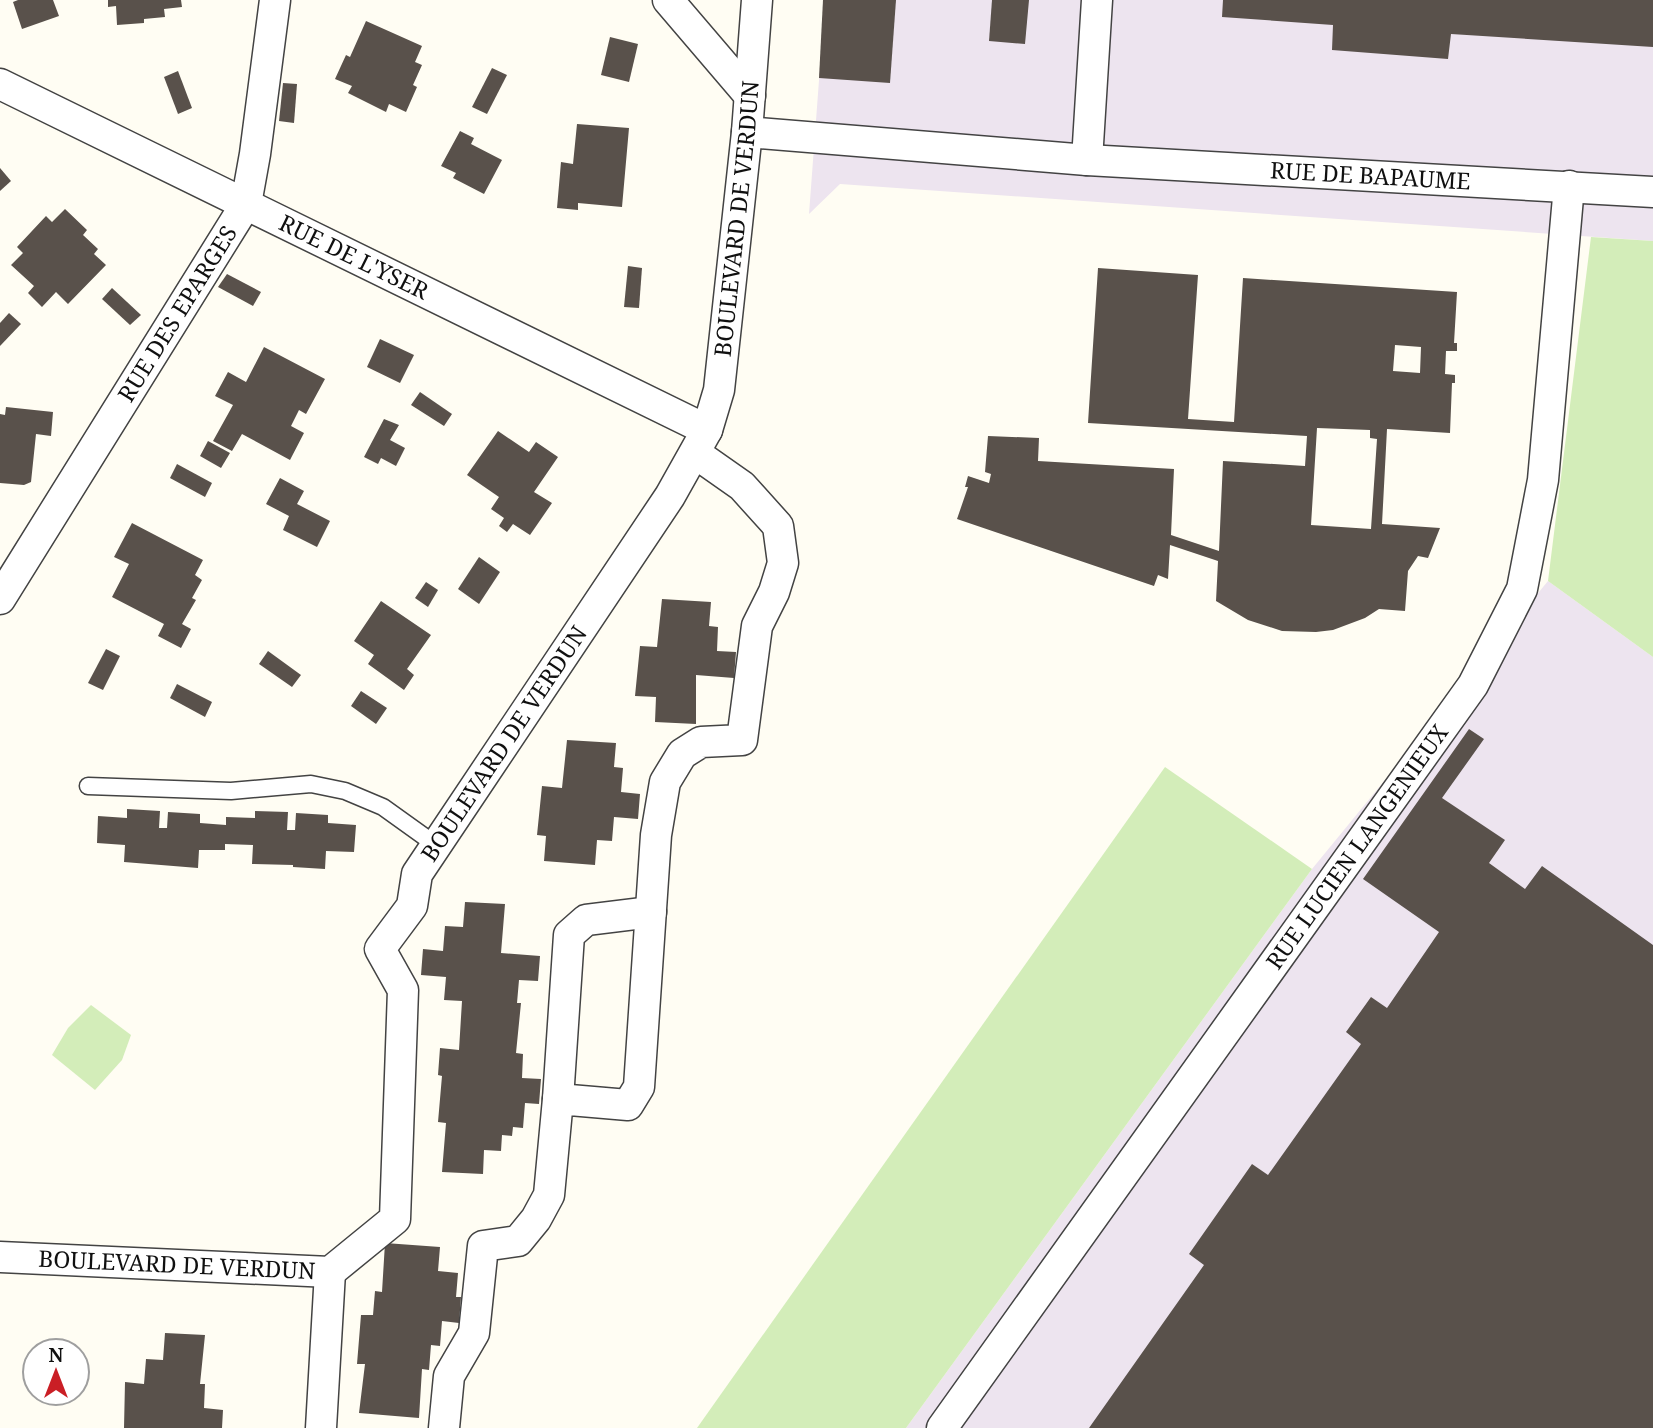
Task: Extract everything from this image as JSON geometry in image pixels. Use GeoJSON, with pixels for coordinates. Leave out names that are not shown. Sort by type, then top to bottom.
{"type":"FeatureCollection","features":[{"type":"Feature","properties":{"kind":"street","name":"RUE DES EPARGES"},"geometry":{"type":"LineString","coordinates":[[0,599],[246,204],[275,0]]}},
{"type":"Feature","properties":{"kind":"street"},"geometry":{"type":"LineString","coordinates":[[668,0],[750,96]]}},
{"type":"Feature","properties":{"kind":"street","name":"BOULEVARD DE VERDUN"},"geometry":{"type":"LineString","coordinates":[[0,1257],[330,1272],[395,1219],[403,990],[380,949],[412,906],[417,874],[670,496],[701,441],[719,390],[747,132],[757,0]]}},
{"type":"Feature","properties":{"kind":"street"},"geometry":{"type":"LineString","coordinates":[[1087,160],[1097,0]]}},
{"type":"Feature","properties":{"kind":"street","name":"RUE DE L'YSER"},"geometry":{"type":"LineString","coordinates":[[0,84],[246,204],[701,441],[778,526],[783,563],[774,592],[757,626],[742,740],[701,742],[682,754],[665,782],[656,835],[651,912]]}},
{"type":"Feature","properties":{"kind":"street","name":"RUE DE BAPAUME"},"geometry":{"type":"LineString","coordinates":[[747,132],[1087,160],[1653,192]]}},
{"type":"Feature","properties":{"kind":"street","name":"RUE LUCIEN LANGENIEUX"},"geometry":{"type":"LineString","coordinates":[[942,1428],[1473,685],[1522,589],[1543,481],[1569,186]]}},
{"type":"Feature","properties":{"kind":"street"},"geometry":{"type":"LineString","coordinates":[[444,1428],[449,1376],[474,1333],[483,1246],[518,1241],[536,1219],[549,1195],[569,935],[586,920],[651,912],[639,1087],[628,1105],[558,1099]]}},
{"type":"Feature","properties":{"kind":"street"},"geometry":{"type":"LineString","coordinates":[[321,1428],[330,1272]]}},
{"type":"Feature","properties":{"kind":"lane"},"geometry":{"type":"LineString","coordinates":[[88,786],[230,791],[311,784],[345,791],[383,807],[436,845]]}},
{"type":"Feature","properties":{"kind":"shaded area"},"geometry":{"type":"Polygon","coordinates":[[[825,0],[1653,0],[1653,241],[840,184],[809,214],[825,0]]]}},
{"type":"Feature","properties":{"kind":"shaded area"},"geometry":{"type":"Polygon","coordinates":[[[1548,581],[1653,657],[1653,1428],[906,1428],[1312,869],[1548,581]]]}},
{"type":"Feature","properties":{"kind":"green space"},"geometry":{"type":"Polygon","coordinates":[[[1591,237],[1653,241],[1653,657],[1548,581],[1591,237]]]}},
{"type":"Feature","properties":{"kind":"green space"},"geometry":{"type":"Polygon","coordinates":[[[1165,767],[1312,869],[906,1428],[697,1428],[1165,767]]]}},
{"type":"Feature","properties":{"kind":"green space"},"geometry":{"type":"Polygon","coordinates":[[[91,1005],[131,1035],[122,1060],[95,1090],[52,1055],[68,1028],[91,1005]]]}},
{"type":"Feature","properties":{"kind":"building"},"geometry":{"type":"Polygon","coordinates":[[[53,0],[59,16],[22,29],[13,2],[53,0]]]}},
{"type":"Feature","properties":{"kind":"building"},"geometry":{"type":"Polygon","coordinates":[[[108,0],[181,0],[182,7],[164,9],[165,17],[144,19],[144,23],[117,25],[116,6],[108,7],[108,0]]]}},
{"type":"Feature","properties":{"kind":"building"},"geometry":{"type":"Polygon","coordinates":[[[823,0],[896,0],[890,83],[819,78],[823,0]]]}},
{"type":"Feature","properties":{"kind":"building"},"geometry":{"type":"Polygon","coordinates":[[[992,0],[1029,0],[1025,44],[989,41],[992,0]]]}},
{"type":"Feature","properties":{"kind":"building"},"geometry":{"type":"Polygon","coordinates":[[[1223,0],[1653,0],[1653,47],[1451,34],[1448,59],[1332,50],[1333,25],[1222,17],[1223,0]]]}},
{"type":"Feature","properties":{"kind":"building"},"geometry":{"type":"Polygon","coordinates":[[[366,21],[422,46],[415,62],[422,65],[413,85],[417,87],[406,112],[389,104],[386,112],[348,93],[352,86],[335,79],[346,55],[350,57],[366,21]]]}},
{"type":"Feature","properties":{"kind":"building"},"geometry":{"type":"Polygon","coordinates":[[[610,37],[638,44],[629,82],[601,75],[610,37]]]}},
{"type":"Feature","properties":{"kind":"building"},"geometry":{"type":"Polygon","coordinates":[[[492,68],[507,75],[487,114],[472,107],[492,68]]]}},
{"type":"Feature","properties":{"kind":"building"},"geometry":{"type":"Polygon","coordinates":[[[178,71],[192,108],[178,114],[164,77],[178,71]]]}},
{"type":"Feature","properties":{"kind":"building"},"geometry":{"type":"Polygon","coordinates":[[[283,83],[297,84],[294,123],[279,121],[283,83]]]}},
{"type":"Feature","properties":{"kind":"building"},"geometry":{"type":"Polygon","coordinates":[[[577,124],[629,128],[622,207],[578,203],[578,210],[557,208],[561,162],[573,164],[577,124]]]}},
{"type":"Feature","properties":{"kind":"building"},"geometry":{"type":"Polygon","coordinates":[[[460,131],[474,138],[471,144],[502,160],[484,194],[453,178],[456,173],[441,166],[460,131]]]}},
{"type":"Feature","properties":{"kind":"building"},"geometry":{"type":"Polygon","coordinates":[[[0,168],[11,181],[0,191],[0,168]]]}},
{"type":"Feature","properties":{"kind":"building"},"geometry":{"type":"Polygon","coordinates":[[[65,209],[87,230],[83,235],[98,249],[94,254],[106,265],[68,304],[56,292],[42,307],[28,293],[34,286],[11,265],[23,253],[17,247],[46,216],[52,222],[65,209]]]}},
{"type":"Feature","properties":{"kind":"building"},"geometry":{"type":"Polygon","coordinates":[[[628,266],[642,268],[639,308],[624,307],[628,266]]]}},
{"type":"Feature","properties":{"kind":"building"},"geometry":{"type":"Polygon","coordinates":[[[1098,268],[1198,275],[1188,419],[1234,422],[1243,278],[1457,292],[1454,343],[1457,343],[1457,351],[1446,351],[1445,374],[1455,375],[1455,383],[1452,383],[1450,433],[1387,429],[1382,524],[1440,528],[1428,558],[1418,556],[1408,571],[1405,611],[1379,609],[1365,618],[1333,630],[1282,631],[1248,620],[1216,601],[1218,561],[1170,545],[1168,579],[1158,575],[1154,586],[957,519],[968,487],[965,487],[968,476],[989,483],[991,474],[985,472],[988,436],[1039,438],[1038,461],[1174,469],[1171,535],[1219,551],[1223,461],[1305,466],[1307,436],[1088,423],[1098,268]],[[1395,345],[1393,371],[1420,373],[1421,347],[1395,345]],[[1317,428],[1311,525],[1371,529],[1377,439],[1370,438],[1370,430],[1317,428]]]}},
{"type":"Feature","properties":{"kind":"building"},"geometry":{"type":"Polygon","coordinates":[[[227,274],[261,292],[253,306],[218,287],[227,274]]]}},
{"type":"Feature","properties":{"kind":"building"},"geometry":{"type":"Polygon","coordinates":[[[112,288],[141,315],[130,325],[102,299],[112,288]]]}},
{"type":"Feature","properties":{"kind":"building"},"geometry":{"type":"Polygon","coordinates":[[[9,313],[21,324],[0,346],[0,323],[9,313]]]}},
{"type":"Feature","properties":{"kind":"building"},"geometry":{"type":"Polygon","coordinates":[[[380,339],[414,355],[400,383],[367,367],[380,339]]]}},
{"type":"Feature","properties":{"kind":"building"},"geometry":{"type":"Polygon","coordinates":[[[264,347],[325,379],[306,414],[299,410],[291,426],[304,433],[290,460],[242,434],[232,451],[213,441],[233,405],[215,396],[228,372],[246,382],[264,347]]]}},
{"type":"Feature","properties":{"kind":"building"},"geometry":{"type":"Polygon","coordinates":[[[420,392],[452,414],[444,426],[411,405],[420,392]]]}},
{"type":"Feature","properties":{"kind":"building"},"geometry":{"type":"Polygon","coordinates":[[[6,407],[53,412],[51,436],[36,434],[31,482],[24,485],[0,483],[0,414],[5,415],[6,407]]]}},
{"type":"Feature","properties":{"kind":"building"},"geometry":{"type":"Polygon","coordinates":[[[384,419],[399,425],[390,440],[405,448],[396,466],[381,458],[378,464],[364,457],[384,419]]]}},
{"type":"Feature","properties":{"kind":"building"},"geometry":{"type":"Polygon","coordinates":[[[498,431],[529,452],[536,442],[558,457],[534,492],[552,503],[530,535],[513,524],[507,532],[499,526],[504,518],[491,509],[499,497],[467,475],[498,431]]]}},
{"type":"Feature","properties":{"kind":"building"},"geometry":{"type":"Polygon","coordinates":[[[208,441],[230,453],[221,468],[200,456],[208,441]]]}},
{"type":"Feature","properties":{"kind":"building"},"geometry":{"type":"Polygon","coordinates":[[[177,464],[212,483],[205,497],[170,478],[177,464]]]}},
{"type":"Feature","properties":{"kind":"building"},"geometry":{"type":"Polygon","coordinates":[[[280,478],[304,491],[297,504],[330,521],[317,547],[283,530],[289,516],[266,504],[280,478]]]}},
{"type":"Feature","properties":{"kind":"building"},"geometry":{"type":"Polygon","coordinates":[[[132,523],[203,560],[195,575],[202,580],[192,598],[196,600],[182,624],[191,629],[181,648],[158,636],[164,624],[112,597],[129,564],[114,557],[132,523]]]}},
{"type":"Feature","properties":{"kind":"building"},"geometry":{"type":"Polygon","coordinates":[[[479,557],[500,572],[479,604],[458,589],[479,557]]]}},
{"type":"Feature","properties":{"kind":"building"},"geometry":{"type":"Polygon","coordinates":[[[426,582],[438,590],[428,607],[415,598],[426,582]]]}},
{"type":"Feature","properties":{"kind":"building"},"geometry":{"type":"Polygon","coordinates":[[[662,599],[711,602],[709,626],[718,627],[717,651],[736,652],[734,678],[696,675],[696,724],[655,722],[656,697],[635,696],[640,646],[657,647],[662,599]]]}},
{"type":"Feature","properties":{"kind":"building"},"geometry":{"type":"Polygon","coordinates":[[[381,601],[431,635],[407,669],[414,675],[404,690],[368,664],[374,655],[354,641],[381,601]]]}},
{"type":"Feature","properties":{"kind":"building"},"geometry":{"type":"Polygon","coordinates":[[[106,649],[120,656],[103,690],[88,683],[106,649]]]}},
{"type":"Feature","properties":{"kind":"building"},"geometry":{"type":"Polygon","coordinates":[[[268,651],[301,675],[292,687],[259,664],[268,651]]]}},
{"type":"Feature","properties":{"kind":"building"},"geometry":{"type":"Polygon","coordinates":[[[177,684],[212,702],[205,717],[170,698],[177,684]]]}},
{"type":"Feature","properties":{"kind":"building"},"geometry":{"type":"Polygon","coordinates":[[[361,691],[387,708],[376,724],[351,706],[361,691]]]}},
{"type":"Feature","properties":{"kind":"building"},"geometry":{"type":"Polygon","coordinates":[[[1469,729],[1484,739],[1442,798],[1505,840],[1489,863],[1525,889],[1542,866],[1653,945],[1653,1428],[1089,1428],[1204,1265],[1189,1254],[1252,1164],[1268,1175],[1361,1044],[1346,1032],[1371,997],[1387,1008],[1439,932],[1363,879],[1469,729]]]}},
{"type":"Feature","properties":{"kind":"building"},"geometry":{"type":"Polygon","coordinates":[[[567,740],[616,743],[614,767],[623,768],[621,792],[640,794],[638,819],[614,817],[612,841],[597,840],[595,865],[544,861],[546,836],[537,835],[542,786],[562,788],[567,740]]]}},
{"type":"Feature","properties":{"kind":"building"},"geometry":{"type":"Polygon","coordinates":[[[127,809],[160,811],[159,828],[167,828],[168,812],[200,814],[200,823],[226,825],[226,817],[255,818],[255,811],[288,812],[287,830],[295,830],[296,813],[328,815],[328,823],[356,825],[354,852],[326,851],[325,869],[252,864],[253,845],[225,844],[225,850],[199,850],[198,868],[124,862],[125,845],[97,843],[98,816],[127,818],[127,809]]]}},
{"type":"Feature","properties":{"kind":"building"},"geometry":{"type":"Polygon","coordinates":[[[465,902],[505,904],[501,953],[540,956],[538,981],[519,980],[517,1003],[521,1003],[516,1053],[523,1054],[522,1078],[541,1079],[539,1104],[525,1103],[523,1128],[513,1127],[512,1136],[502,1135],[501,1151],[484,1150],[483,1174],[442,1172],[446,1123],[438,1122],[442,1076],[438,1075],[440,1048],[459,1050],[462,1001],[444,1000],[446,977],[421,975],[423,949],[443,951],[445,926],[463,927],[465,902]]]}},
{"type":"Feature","properties":{"kind":"building"},"geometry":{"type":"Polygon","coordinates":[[[385,1243],[440,1247],[438,1271],[458,1273],[456,1297],[461,1297],[459,1323],[442,1321],[440,1346],[431,1345],[429,1370],[422,1369],[419,1418],[359,1413],[365,1364],[357,1364],[361,1315],[373,1315],[375,1291],[382,1292],[385,1243]]]}},
{"type":"Feature","properties":{"kind":"building"},"geometry":{"type":"Polygon","coordinates":[[[165,1333],[205,1335],[200,1384],[205,1384],[204,1408],[223,1410],[222,1428],[124,1428],[125,1382],[144,1384],[146,1359],[163,1360],[165,1333]]]}}]}
